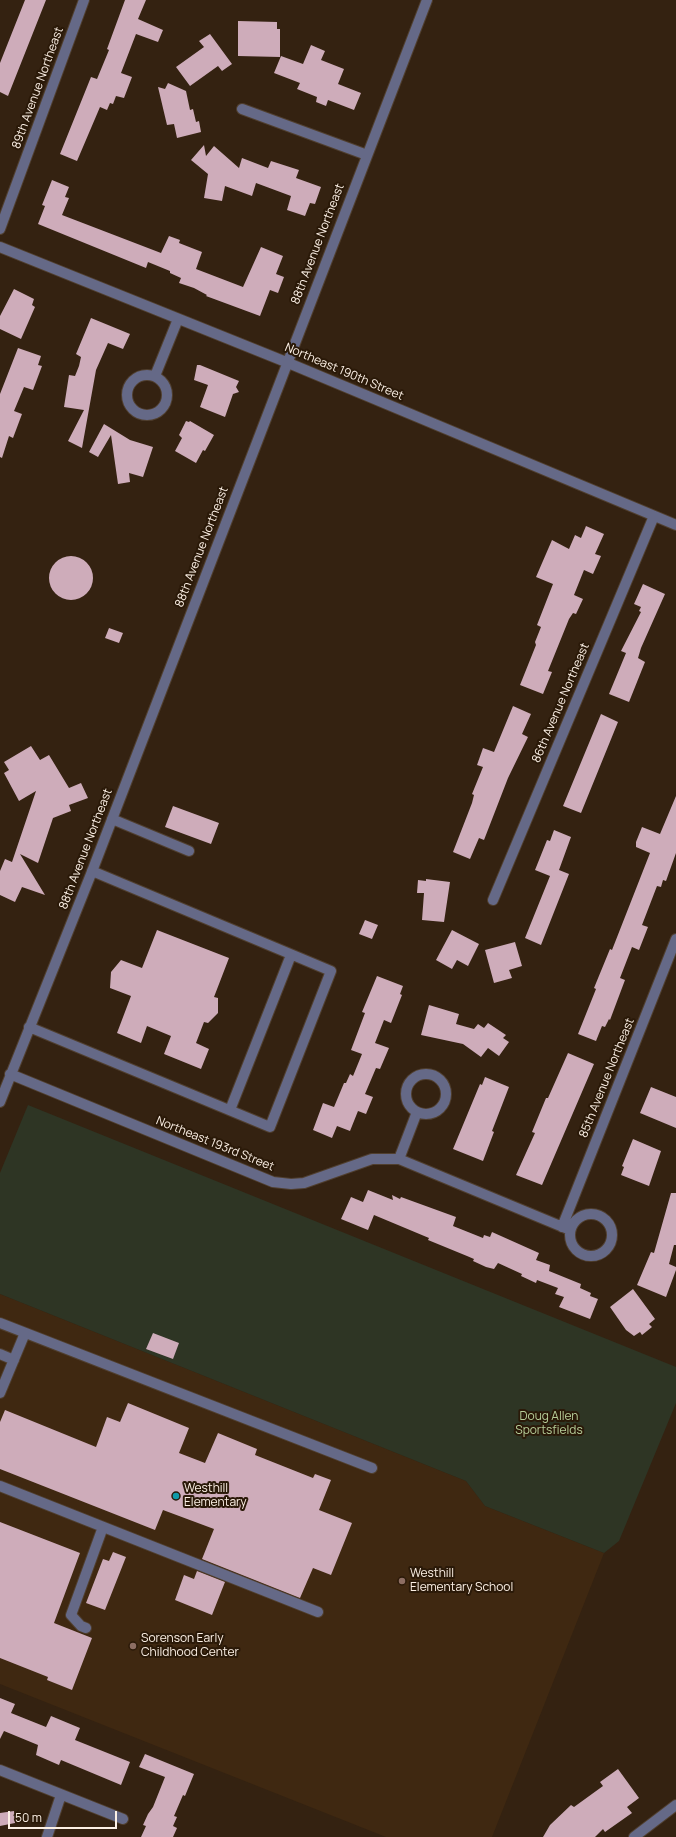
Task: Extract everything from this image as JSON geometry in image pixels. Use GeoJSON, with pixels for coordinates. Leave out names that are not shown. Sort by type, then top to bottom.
{"type":"FeatureCollection","features":[{"type":"Feature","properties":{"kind":"street","name":"89th Avenue Northeast"},"geometry":{"type":"LineString","coordinates":[[0,229],[84,0]]}},
{"type":"Feature","properties":{"kind":"street","name":"88th Avenue Northeast"},"geometry":{"type":"LineString","coordinates":[[0,1102],[92,871],[286,362],[427,0]]}},
{"type":"Feature","properties":{"kind":"street"},"geometry":{"type":"LineString","coordinates":[[242,108],[367,156]]}},
{"type":"Feature","properties":{"kind":"street","name":"Northeast 190th Street"},"geometry":{"type":"LineString","coordinates":[[0,247],[286,362],[676,525]]}},
{"type":"Feature","properties":{"kind":"street"},"geometry":{"type":"LineString","coordinates":[[156,376],[178,319]]}},
{"type":"Feature","properties":{"kind":"street"},"geometry":{"type":"LineString","coordinates":[[143,375],[156,376],[165,386],[167,400],[159,411],[153,414],[139,414],[129,406],[127,399],[128,387],[132,381],[143,375]]}},
{"type":"Feature","properties":{"kind":"street","name":"86th Avenue Northeast"},"geometry":{"type":"LineString","coordinates":[[493,900],[654,516]]}},
{"type":"Feature","properties":{"kind":"street"},"geometry":{"type":"LineString","coordinates":[[112,819],[189,851]]}},
{"type":"Feature","properties":{"kind":"street"},"geometry":{"type":"LineString","coordinates":[[29,1028],[270,1127],[331,971],[92,871]]}},
{"type":"Feature","properties":{"kind":"street","name":"85th Avenue Northeast"},"geometry":{"type":"LineString","coordinates":[[566,1228],[676,939]]}},
{"type":"Feature","properties":{"kind":"street"},"geometry":{"type":"LineString","coordinates":[[230,1110],[291,955]]}},
{"type":"Feature","properties":{"kind":"street","name":"Northeast 193rd Street"},"geometry":{"type":"LineString","coordinates":[[10,1074],[273,1182],[291,1184],[304,1183],[372,1159],[399,1160],[566,1228]]}},
{"type":"Feature","properties":{"kind":"street"},"geometry":{"type":"LineString","coordinates":[[399,1160],[417,1112]]}},
{"type":"Feature","properties":{"kind":"street"},"geometry":{"type":"LineString","coordinates":[[583,1215],[597,1215],[603,1218],[611,1229],[610,1242],[607,1249],[595,1256],[581,1254],[571,1244],[566,1228],[583,1215]]}},
{"type":"Feature","properties":{"kind":"street"},"geometry":{"type":"LineString","coordinates":[[0,1323],[372,1468]]}},
{"type":"Feature","properties":{"kind":"street"},"geometry":{"type":"LineString","coordinates":[[0,1393],[25,1332]]}},
{"type":"Feature","properties":{"kind":"street"},"geometry":{"type":"LineString","coordinates":[[0,1354],[14,1360]]}},
{"type":"Feature","properties":{"kind":"street"},"geometry":{"type":"LineString","coordinates":[[0,1486],[318,1612]]}},
{"type":"Feature","properties":{"kind":"street"},"geometry":{"type":"LineString","coordinates":[[86,1628],[81,1626],[71,1615],[103,1527]]}},
{"type":"Feature","properties":{"kind":"street"},"geometry":{"type":"LineString","coordinates":[[0,1770],[123,1819]]}},
{"type":"Feature","properties":{"kind":"street"},"geometry":{"type":"LineString","coordinates":[[47,1837],[62,1795]]}},
{"type":"Feature","properties":{"kind":"street"},"geometry":{"type":"LineString","coordinates":[[634,1837],[676,1805]]}},
{"type":"Feature","properties":{"kind":"shaded area","name":"Westhill Elementary School"},"geometry":{"type":"Polygon","coordinates":[[[0,1294],[466,1481],[485,1506],[604,1553],[492,1837],[386,1837],[0,1684],[0,1294]]]}},
{"type":"Feature","properties":{"kind":"green space","name":"Doug Allen Sportsfields"},"geometry":{"type":"Polygon","coordinates":[[[28,1105],[676,1367],[676,1403],[619,1541],[604,1553],[485,1506],[466,1481],[0,1294],[0,1173],[28,1105]]]}},
{"type":"Feature","properties":{"kind":"building"},"geometry":{"type":"Polygon","coordinates":[[[25,0],[46,0],[8,96],[0,92],[0,63],[25,0]]]}},
{"type":"Feature","properties":{"kind":"building"},"geometry":{"type":"Polygon","coordinates":[[[125,0],[146,0],[138,19],[163,30],[158,42],[136,34],[121,73],[132,77],[124,98],[116,96],[113,104],[110,103],[107,110],[100,107],[77,161],[60,154],[91,77],[97,79],[109,50],[107,49],[125,0]]]}},
{"type":"Feature","properties":{"kind":"building"},"geometry":{"type":"Polygon","coordinates":[[[238,21],[277,22],[277,29],[280,29],[280,57],[238,56],[238,21]]]}},
{"type":"Feature","properties":{"kind":"building"},"geometry":{"type":"Polygon","coordinates":[[[210,34],[232,64],[222,71],[218,66],[190,86],[176,67],[204,47],[199,41],[210,34]]]}},
{"type":"Feature","properties":{"kind":"building"},"geometry":{"type":"Polygon","coordinates":[[[311,45],[325,51],[321,60],[344,69],[338,84],[361,93],[354,110],[328,100],[326,106],[316,102],[317,97],[297,89],[300,83],[274,73],[281,56],[303,64],[311,45]]]}},
{"type":"Feature","properties":{"kind":"building"},"geometry":{"type":"Polygon","coordinates":[[[168,83],[186,91],[190,110],[193,109],[196,122],[199,121],[201,132],[177,138],[174,124],[167,125],[158,87],[165,89],[168,83]]]}},
{"type":"Feature","properties":{"kind":"building"},"geometry":{"type":"Polygon","coordinates":[[[204,145],[206,156],[214,146],[239,168],[242,158],[268,168],[271,161],[299,170],[296,178],[321,187],[315,204],[310,203],[305,216],[287,210],[291,196],[256,183],[252,196],[225,186],[222,201],[204,198],[208,174],[191,160],[204,145]]]}},
{"type":"Feature","properties":{"kind":"building"},"geometry":{"type":"Polygon","coordinates":[[[52,180],[69,187],[65,197],[69,198],[62,215],[161,253],[169,236],[180,240],[179,243],[202,252],[196,269],[243,287],[261,247],[283,256],[276,274],[284,277],[278,293],[270,290],[260,316],[206,296],[207,295],[194,288],[179,283],[181,278],[170,273],[170,271],[148,262],[146,268],[38,224],[45,206],[42,205],[52,180]]]}},
{"type":"Feature","properties":{"kind":"building"},"geometry":{"type":"Polygon","coordinates":[[[14,289],[34,299],[32,305],[35,307],[21,339],[0,329],[0,316],[14,289]]]}},
{"type":"Feature","properties":{"kind":"building"},"geometry":{"type":"Polygon","coordinates":[[[91,318],[130,334],[123,349],[108,343],[96,370],[82,448],[68,441],[84,410],[64,407],[69,375],[75,376],[79,366],[81,357],[76,354],[91,318]]]}},
{"type":"Feature","properties":{"kind":"building"},"geometry":{"type":"Polygon","coordinates":[[[18,348],[41,356],[38,365],[42,366],[33,390],[24,387],[14,411],[22,414],[13,438],[9,436],[2,458],[0,457],[0,394],[18,348]]]}},
{"type":"Feature","properties":{"kind":"building"},"geometry":{"type":"Polygon","coordinates":[[[197,365],[239,381],[236,387],[239,392],[233,394],[225,417],[200,407],[208,385],[194,380],[197,365]]]}},
{"type":"Feature","properties":{"kind":"building"},"geometry":{"type":"Polygon","coordinates":[[[186,421],[190,421],[214,435],[196,463],[175,451],[182,438],[179,435],[186,421]]]}},
{"type":"Feature","properties":{"kind":"building"},"geometry":{"type":"Polygon","coordinates":[[[104,424],[130,440],[153,447],[143,477],[129,473],[130,482],[118,484],[111,435],[98,457],[89,452],[104,424]]]}},
{"type":"Feature","properties":{"kind":"building"},"geometry":{"type":"Polygon","coordinates":[[[586,526],[604,534],[595,554],[601,556],[593,574],[584,570],[574,595],[583,599],[576,614],[573,613],[569,619],[548,671],[552,672],[543,694],[520,685],[536,645],[535,642],[541,627],[537,625],[553,584],[536,577],[552,540],[569,549],[575,535],[581,538],[586,526]]]}},
{"type":"Feature","properties":{"kind":"building"},"geometry":{"type":"Polygon","coordinates":[[[67,556],[75,556],[80,557],[87,562],[92,569],[92,587],[87,594],[80,599],[67,600],[59,597],[52,590],[49,582],[49,574],[52,566],[59,559],[67,556]]]}},
{"type":"Feature","properties":{"kind":"building"},"geometry":{"type":"Polygon","coordinates":[[[643,584],[665,594],[641,648],[638,658],[645,662],[629,702],[609,694],[626,653],[621,651],[641,612],[639,611],[641,607],[634,604],[643,584]]]}},
{"type":"Feature","properties":{"kind":"building"},"geometry":{"type":"Polygon","coordinates":[[[109,628],[123,633],[119,643],[105,638],[109,628]]]}},
{"type":"Feature","properties":{"kind":"building"},"geometry":{"type":"Polygon","coordinates":[[[513,706],[531,714],[522,734],[528,737],[508,778],[484,840],[479,838],[470,859],[453,852],[472,803],[474,795],[472,794],[483,767],[477,765],[483,748],[494,752],[513,706]]]}},
{"type":"Feature","properties":{"kind":"building"},"geometry":{"type":"Polygon","coordinates":[[[601,714],[618,722],[581,813],[563,806],[601,714]]]}},
{"type":"Feature","properties":{"kind":"building"},"geometry":{"type":"Polygon","coordinates":[[[31,746],[40,760],[49,755],[69,788],[81,783],[88,798],[69,805],[71,811],[53,818],[38,863],[20,854],[45,895],[22,887],[15,902],[0,895],[0,871],[5,859],[12,862],[36,791],[19,801],[4,773],[9,770],[4,762],[31,746]]]}},
{"type":"Feature","properties":{"kind":"building"},"geometry":{"type":"Polygon","coordinates":[[[676,796],[676,853],[666,881],[663,880],[661,887],[657,886],[642,925],[648,927],[639,950],[632,947],[620,978],[625,980],[610,1020],[609,1019],[605,1027],[602,1026],[596,1041],[578,1034],[596,989],[594,988],[610,949],[612,950],[650,853],[636,847],[636,842],[642,827],[660,834],[676,796]]]}},
{"type":"Feature","properties":{"kind":"building"},"geometry":{"type":"Polygon","coordinates":[[[173,806],[219,823],[211,844],[165,827],[173,806]]]}},
{"type":"Feature","properties":{"kind":"building"},"geometry":{"type":"Polygon","coordinates":[[[554,830],[571,837],[559,870],[569,874],[541,945],[525,938],[550,876],[535,870],[547,840],[550,841],[554,830]]]}},
{"type":"Feature","properties":{"kind":"building"},"geometry":{"type":"Polygon","coordinates":[[[426,879],[450,882],[444,922],[422,920],[424,893],[417,893],[418,880],[426,881],[426,879]]]}},
{"type":"Feature","properties":{"kind":"building"},"geometry":{"type":"Polygon","coordinates":[[[365,920],[378,925],[372,939],[359,934],[365,920]]]}},
{"type":"Feature","properties":{"kind":"building"},"geometry":{"type":"Polygon","coordinates":[[[157,930],[229,958],[214,997],[218,998],[218,1013],[208,1023],[204,1022],[196,1043],[209,1049],[201,1069],[164,1054],[171,1036],[147,1026],[141,1043],[117,1033],[131,996],[110,988],[111,972],[121,960],[142,968],[157,930]]]}},
{"type":"Feature","properties":{"kind":"building"},"geometry":{"type":"Polygon","coordinates":[[[452,930],[479,944],[468,966],[457,960],[452,969],[436,960],[452,930]]]}},
{"type":"Feature","properties":{"kind":"building"},"geometry":{"type":"Polygon","coordinates":[[[515,942],[522,966],[509,970],[512,978],[494,983],[485,950],[515,942]]]}},
{"type":"Feature","properties":{"kind":"building"},"geometry":{"type":"Polygon","coordinates":[[[377,976],[403,986],[400,994],[402,995],[391,1023],[384,1020],[375,1043],[389,1048],[380,1069],[376,1068],[365,1094],[373,1097],[366,1114],[358,1111],[350,1131],[337,1126],[332,1138],[313,1130],[323,1103],[334,1107],[344,1083],[346,1083],[350,1074],[353,1076],[362,1054],[351,1050],[365,1013],[362,1012],[377,976]]]}},
{"type":"Feature","properties":{"kind":"building"},"geometry":{"type":"Polygon","coordinates":[[[429,1005],[459,1014],[456,1024],[474,1029],[478,1024],[484,1028],[488,1023],[506,1035],[503,1038],[509,1042],[499,1056],[488,1048],[481,1057],[463,1044],[421,1035],[429,1005]]]}},
{"type":"Feature","properties":{"kind":"building"},"geometry":{"type":"Polygon","coordinates":[[[568,1053],[594,1064],[542,1185],[516,1175],[535,1133],[532,1132],[546,1098],[548,1098],[568,1053]]]}},
{"type":"Feature","properties":{"kind":"building"},"geometry":{"type":"Polygon","coordinates":[[[485,1077],[509,1087],[492,1131],[494,1132],[483,1161],[453,1149],[480,1084],[482,1085],[485,1077]]]}},
{"type":"Feature","properties":{"kind":"building"},"geometry":{"type":"Polygon","coordinates":[[[651,1087],[676,1097],[676,1128],[640,1113],[651,1087]]]}},
{"type":"Feature","properties":{"kind":"building"},"geometry":{"type":"Polygon","coordinates":[[[633,1139],[661,1151],[649,1186],[621,1175],[624,1167],[622,1166],[633,1139]]]}},
{"type":"Feature","properties":{"kind":"building"},"geometry":{"type":"Polygon","coordinates":[[[368,1190],[393,1200],[392,1195],[400,1199],[401,1197],[456,1217],[453,1226],[483,1238],[484,1235],[490,1237],[492,1232],[539,1253],[536,1260],[550,1265],[549,1271],[581,1284],[580,1288],[591,1293],[590,1296],[598,1299],[590,1319],[559,1307],[564,1297],[555,1294],[558,1288],[537,1280],[536,1283],[521,1276],[522,1274],[498,1263],[494,1269],[486,1267],[473,1261],[474,1259],[428,1240],[429,1238],[374,1215],[368,1230],[341,1219],[351,1197],[363,1202],[368,1190]]]}},
{"type":"Feature","properties":{"kind":"building"},"geometry":{"type":"Polygon","coordinates":[[[671,1193],[676,1193],[676,1245],[674,1245],[669,1264],[676,1267],[676,1270],[666,1297],[637,1285],[651,1252],[654,1253],[671,1193]]]}},
{"type":"Feature","properties":{"kind":"building"},"geometry":{"type":"Polygon","coordinates":[[[633,1289],[655,1319],[649,1324],[652,1327],[642,1335],[640,1332],[634,1336],[626,1330],[610,1307],[633,1289]]]}},
{"type":"Feature","properties":{"kind":"building"},"geometry":{"type":"Polygon","coordinates":[[[153,1333],[179,1343],[173,1359],[146,1349],[153,1333]]]}},
{"type":"Feature","properties":{"kind":"building","name":"Westhill Elementary"},"geometry":{"type":"Polygon","coordinates":[[[128,1403],[189,1428],[179,1453],[205,1463],[218,1433],[257,1449],[255,1455],[313,1478],[315,1474],[331,1480],[319,1510],[352,1523],[331,1575],[313,1568],[300,1598],[202,1559],[214,1529],[163,1510],[155,1530],[0,1469],[0,1422],[5,1410],[96,1447],[107,1417],[120,1422],[128,1403]]]}},
{"type":"Feature","properties":{"kind":"building"},"geometry":{"type":"Polygon","coordinates":[[[0,1522],[80,1553],[54,1623],[92,1638],[72,1690],[47,1680],[48,1677],[0,1658],[0,1522]]]}},
{"type":"Feature","properties":{"kind":"building"},"geometry":{"type":"Polygon","coordinates":[[[113,1552],[126,1557],[105,1610],[86,1603],[103,1559],[109,1561],[113,1552]]]}},
{"type":"Feature","properties":{"kind":"building"},"geometry":{"type":"Polygon","coordinates":[[[197,1571],[225,1582],[212,1615],[175,1600],[184,1575],[194,1579],[197,1571]]]}},
{"type":"Feature","properties":{"kind":"building"},"geometry":{"type":"Polygon","coordinates":[[[0,1698],[15,1704],[11,1713],[46,1727],[51,1716],[80,1728],[75,1740],[130,1762],[121,1785],[61,1760],[59,1765],[36,1755],[38,1745],[4,1731],[0,1739],[0,1698]]]}},
{"type":"Feature","properties":{"kind":"building"},"geometry":{"type":"Polygon","coordinates":[[[145,1754],[194,1774],[185,1796],[183,1795],[174,1816],[177,1817],[173,1826],[177,1828],[173,1837],[141,1837],[146,1826],[143,1825],[153,1807],[165,1777],[139,1767],[145,1754]]]}},
{"type":"Feature","properties":{"kind":"building"},"geometry":{"type":"Polygon","coordinates":[[[618,1769],[639,1798],[627,1807],[632,1813],[605,1832],[603,1829],[595,1837],[543,1837],[550,1825],[571,1805],[574,1807],[603,1786],[600,1782],[618,1769]]]}},
{"type":"Feature","properties":{"kind":"building"},"geometry":{"type":"Polygon","coordinates":[[[14,1811],[15,1823],[0,1826],[0,1813],[14,1811]]]}},
{"type":"Feature","properties":{"kind":"place","name":"Westhill Elementary"},"geometry":{"type":"Point","coordinates":[176,1496]}},
{"type":"Feature","properties":{"kind":"place","name":"Westhill Elementary School"},"geometry":{"type":"Point","coordinates":[402,1581]}},
{"type":"Feature","properties":{"kind":"place","name":"Sorenson Early Childhood Center"},"geometry":{"type":"Point","coordinates":[133,1646]}}]}
